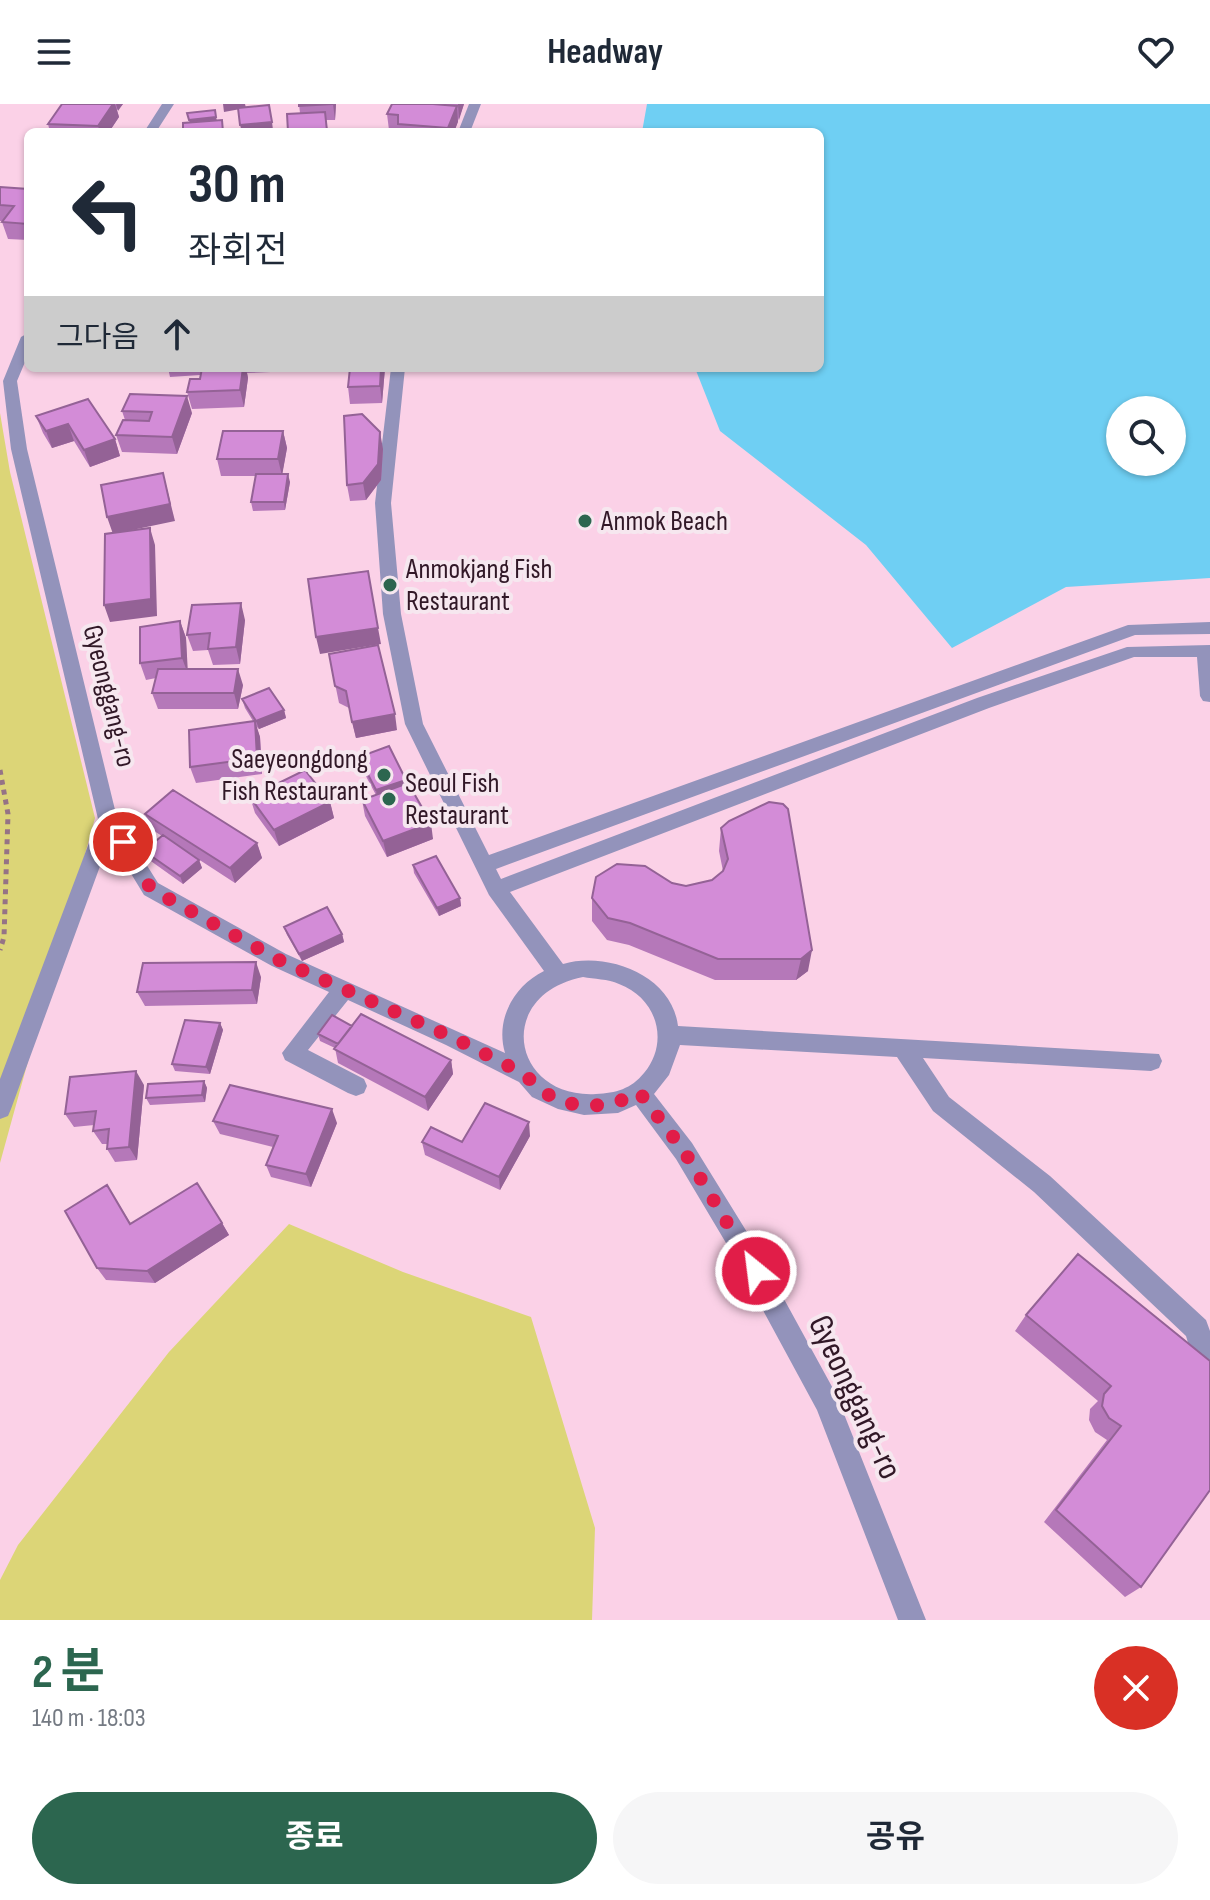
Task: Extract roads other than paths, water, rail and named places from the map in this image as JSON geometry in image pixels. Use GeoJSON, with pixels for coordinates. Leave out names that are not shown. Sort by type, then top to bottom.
{"type":"FeatureCollection","features":[{"type":"Feature","properties":{"kind":"street"},"geometry":{"type":"LineString","coordinates":[[153,128],[168,104]]}},
{"type":"Feature","properties":{"kind":"street"},"geometry":{"type":"LineString","coordinates":[[466,128],[475,104]]}},
{"type":"Feature","properties":{"kind":"street","name":"Gyeonggang-ro"},"geometry":{"type":"LineString","coordinates":[[24,347],[10,381],[19,449],[108,819],[151,889],[279,960],[454,1038],[524,1074]]}},
{"type":"Feature","properties":{"kind":"street"},"geometry":{"type":"LineString","coordinates":[[398,372],[383,503],[392,614],[414,724],[496,889],[558,973]]}},
{"type":"Feature","properties":{"kind":"street"},"geometry":{"type":"LineString","coordinates":[[483,865],[1134,629],[1210,628]]}},
{"type":"Feature","properties":{"kind":"street"},"geometry":{"type":"LineString","coordinates":[[496,889],[983,703],[1133,651],[1208,651],[1209,696]]}},
{"type":"Feature","properties":{"kind":"street"},"geometry":{"type":"LineString","coordinates":[[0,1109],[108,819]]}},
{"type":"Feature","properties":{"kind":"street"},"geometry":{"type":"LineString","coordinates":[[583,968],[610,969],[634,977],[654,994],[667,1014],[671,1035],[668,1057],[657,1077],[639,1092],[616,1103],[591,1106],[565,1103],[543,1092],[524,1074],[513,1052],[512,1028],[520,1005],[536,986],[558,973],[583,968]]}},
{"type":"Feature","properties":{"kind":"street"},"geometry":{"type":"LineString","coordinates":[[345,988],[293,1053],[356,1086]]}},
{"type":"Feature","properties":{"kind":"street"},"geometry":{"type":"LineString","coordinates":[[671,1035],[1151,1061]]}},
{"type":"Feature","properties":{"kind":"street"},"geometry":{"type":"LineString","coordinates":[[903,1047],[941,1104],[1042,1184],[1197,1329],[1210,1377]]}},
{"type":"Feature","properties":{"kind":"street","name":"Gyeonggang-ro"},"geometry":{"type":"LineString","coordinates":[[639,1092],[684,1151],[733,1232],[827,1403],[912,1620]]}},
{"type":"Feature","properties":{"kind":"water"},"geometry":{"type":"Polygon","coordinates":[[[647,104],[1210,104],[1210,578],[1066,587],[952,648],[866,545],[720,431],[697,372],[824,372],[824,128],[643,128],[647,104]]]}},
{"type":"Feature","properties":{"kind":"place","name":"Anmok Beach"},"geometry":{"type":"Point","coordinates":[585,521]}},
{"type":"Feature","properties":{"kind":"place","name":"Anmokjang Fish Restaurant"},"geometry":{"type":"Point","coordinates":[390,585]}},
{"type":"Feature","properties":{"kind":"place","name":"Saeyeongdong Fish Restaurant"},"geometry":{"type":"Point","coordinates":[384,775]}},
{"type":"Feature","properties":{"kind":"place","name":"Seoul Fish Restaurant"},"geometry":{"type":"Point","coordinates":[389,799]}}]}
